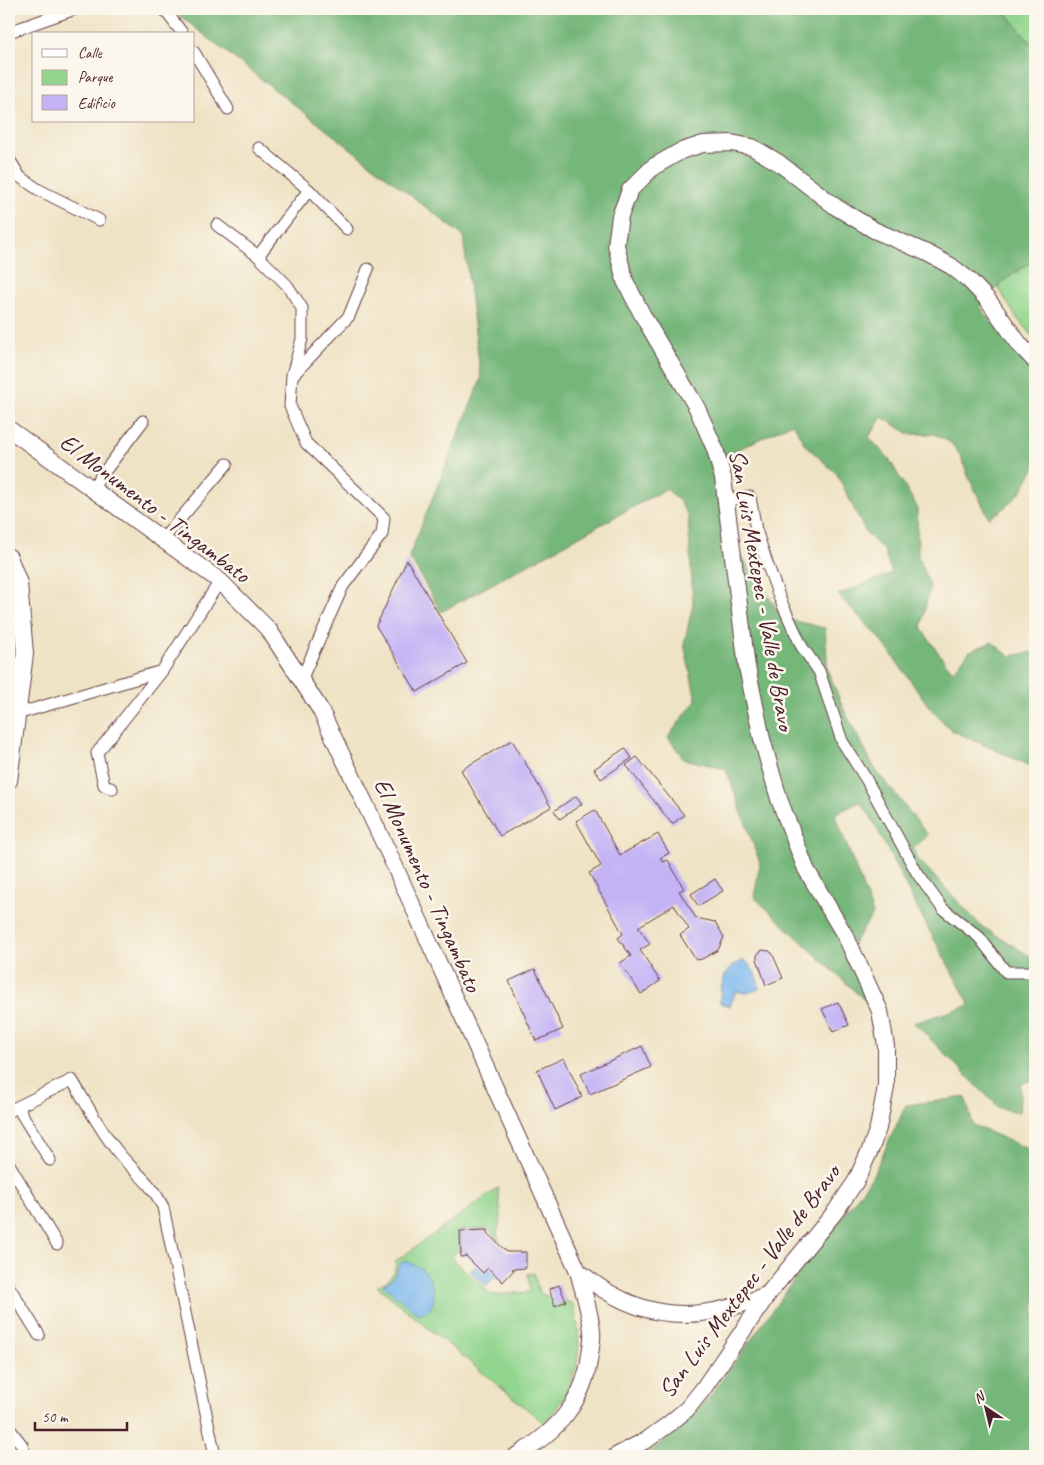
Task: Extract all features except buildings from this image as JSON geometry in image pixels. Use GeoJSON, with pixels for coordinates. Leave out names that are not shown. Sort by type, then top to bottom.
{"type":"FeatureCollection","features":[{"type":"Feature","properties":{"kind":"main road","name":"San Luis Mextepec - Valle de Bravo"},"geometry":{"type":"LineString","coordinates":[[616,1456],[655,1434],[687,1409],[703,1389],[768,1294],[846,1197],[864,1165],[876,1135],[886,1080],[886,1046],[880,1011],[847,939],[806,869],[779,799],[762,739],[747,667],[723,478],[712,441],[697,408],[643,316],[626,281],[616,245],[620,216],[630,190],[653,168],[681,151],[703,144],[732,143],[752,147],[779,163],[815,192],[874,230],[927,253],[951,266],[969,280],[988,300],[1020,345],[1035,361]]}},
{"type":"Feature","properties":{"kind":"main road","name":"El Monumento - Tingambato"},"geometry":{"type":"LineString","coordinates":[[9,429],[220,581],[269,630],[320,709],[387,850],[578,1271],[588,1307],[592,1333],[588,1368],[580,1392],[567,1414],[545,1436],[529,1449],[516,1456]]}},
{"type":"Feature","properties":{"kind":"main road"},"geometry":{"type":"LineString","coordinates":[[9,557],[19,583],[25,654],[9,781]]}},
{"type":"Feature","properties":{"kind":"main road"},"geometry":{"type":"LineString","coordinates":[[578,1271],[605,1292],[621,1300],[637,1306],[669,1313],[715,1312],[744,1304],[768,1294]]}},
{"type":"Feature","properties":{"kind":"street"},"geometry":{"type":"LineString","coordinates":[[9,32],[75,9]]}},
{"type":"Feature","properties":{"kind":"street"},"geometry":{"type":"LineString","coordinates":[[164,9],[181,32]]}},
{"type":"Feature","properties":{"kind":"street"},"geometry":{"type":"LineString","coordinates":[[195,54],[228,109]]}},
{"type":"Feature","properties":{"kind":"street"},"geometry":{"type":"LineString","coordinates":[[259,148],[309,190],[347,228]]}},
{"type":"Feature","properties":{"kind":"street"},"geometry":{"type":"LineString","coordinates":[[9,159],[20,177],[39,190],[99,220]]}},
{"type":"Feature","properties":{"kind":"street"},"geometry":{"type":"LineString","coordinates":[[258,256],[309,190]]}},
{"type":"Feature","properties":{"kind":"street"},"geometry":{"type":"LineString","coordinates":[[217,225],[258,256],[287,285],[302,308],[302,339],[292,375],[290,406],[306,443],[384,518],[382,534],[343,586],[301,680]]}},
{"type":"Feature","properties":{"kind":"street"},"geometry":{"type":"LineString","coordinates":[[292,375],[349,316],[368,269]]}},
{"type":"Feature","properties":{"kind":"street"},"geometry":{"type":"LineString","coordinates":[[92,488],[143,422]]}},
{"type":"Feature","properties":{"kind":"street"},"geometry":{"type":"LineString","coordinates":[[163,539],[227,464]]}},
{"type":"Feature","properties":{"kind":"street"},"geometry":{"type":"LineString","coordinates":[[726,500],[750,498],[756,530],[768,566],[802,647],[818,671],[842,741],[866,779],[917,873],[943,908],[979,937],[1006,972],[1035,972]]}},
{"type":"Feature","properties":{"kind":"street"},"geometry":{"type":"LineString","coordinates":[[112,789],[104,785],[97,753],[162,671],[220,581]]}},
{"type":"Feature","properties":{"kind":"street"},"geometry":{"type":"LineString","coordinates":[[17,714],[162,671]]}},
{"type":"Feature","properties":{"kind":"street"},"geometry":{"type":"LineString","coordinates":[[50,1160],[14,1110],[72,1080],[114,1148],[157,1194],[163,1207],[215,1456]]}},
{"type":"Feature","properties":{"kind":"street"},"geometry":{"type":"LineString","coordinates":[[9,1164],[57,1244]]}},
{"type":"Feature","properties":{"kind":"street"},"geometry":{"type":"LineString","coordinates":[[9,1287],[39,1335]]}},
{"type":"Feature","properties":{"kind":"street"},"geometry":{"type":"LineString","coordinates":[[9,1428],[22,1446],[25,1456]]}},
{"type":"Feature","properties":{"kind":"green space"},"geometry":{"type":"Polygon","coordinates":[[[171,9],[1003,9],[1035,48],[1035,259],[1002,282],[980,307],[1033,372],[1035,378],[1035,467],[1020,493],[1001,511],[989,518],[968,476],[961,456],[951,443],[934,434],[909,434],[882,417],[869,437],[889,459],[917,507],[918,556],[930,586],[921,628],[945,662],[953,671],[970,651],[992,642],[1009,656],[1035,652],[1035,768],[951,730],[930,708],[879,637],[838,595],[892,573],[884,551],[866,533],[837,474],[805,445],[793,423],[720,458],[729,538],[783,618],[825,628],[828,671],[844,710],[875,769],[928,835],[913,849],[918,859],[981,926],[1035,959],[1035,1079],[1021,1084],[1019,1112],[999,1108],[914,1023],[970,1005],[916,906],[871,817],[860,802],[835,814],[873,914],[848,951],[877,1012],[754,897],[760,863],[726,769],[684,759],[668,737],[696,700],[684,644],[693,604],[688,516],[678,499],[666,489],[441,612],[409,556],[481,379],[463,236],[171,9]]]}},
{"type":"Feature","properties":{"kind":"green space"},"geometry":{"type":"Polygon","coordinates":[[[1003,9],[1035,9],[1035,48],[1003,9]]]}},
{"type":"Feature","properties":{"kind":"green space"},"geometry":{"type":"Polygon","coordinates":[[[1035,259],[1035,339],[1016,317],[998,287],[1002,282],[1035,259]]]}},
{"type":"Feature","properties":{"kind":"green space"},"geometry":{"type":"Polygon","coordinates":[[[965,1097],[973,1125],[1035,1152],[1035,1456],[642,1456],[655,1448],[685,1423],[712,1394],[794,1280],[872,1177],[906,1105],[965,1097]]]}},
{"type":"Feature","properties":{"kind":"green space"},"geometry":{"type":"Polygon","coordinates":[[[498,1188],[501,1218],[497,1232],[499,1241],[488,1229],[460,1230],[460,1251],[454,1252],[452,1258],[492,1295],[530,1292],[528,1274],[534,1273],[539,1292],[553,1300],[555,1305],[566,1301],[573,1304],[579,1337],[576,1368],[564,1396],[544,1423],[377,1286],[391,1277],[395,1270],[396,1261],[498,1188]]]}},
{"type":"Feature","properties":{"kind":"water"},"geometry":{"type":"Polygon","coordinates":[[[744,960],[754,973],[759,989],[746,993],[736,991],[730,1006],[720,1003],[724,977],[732,967],[744,960]]]}},
{"type":"Feature","properties":{"kind":"water"},"geometry":{"type":"Polygon","coordinates":[[[406,1261],[423,1270],[431,1282],[434,1296],[433,1302],[425,1312],[418,1314],[383,1285],[393,1278],[400,1264],[406,1261]]]}},
{"type":"Feature","properties":{"kind":"water"},"geometry":{"type":"Polygon","coordinates":[[[476,1266],[483,1273],[488,1268],[496,1276],[486,1286],[470,1271],[476,1266]]]}}]}
